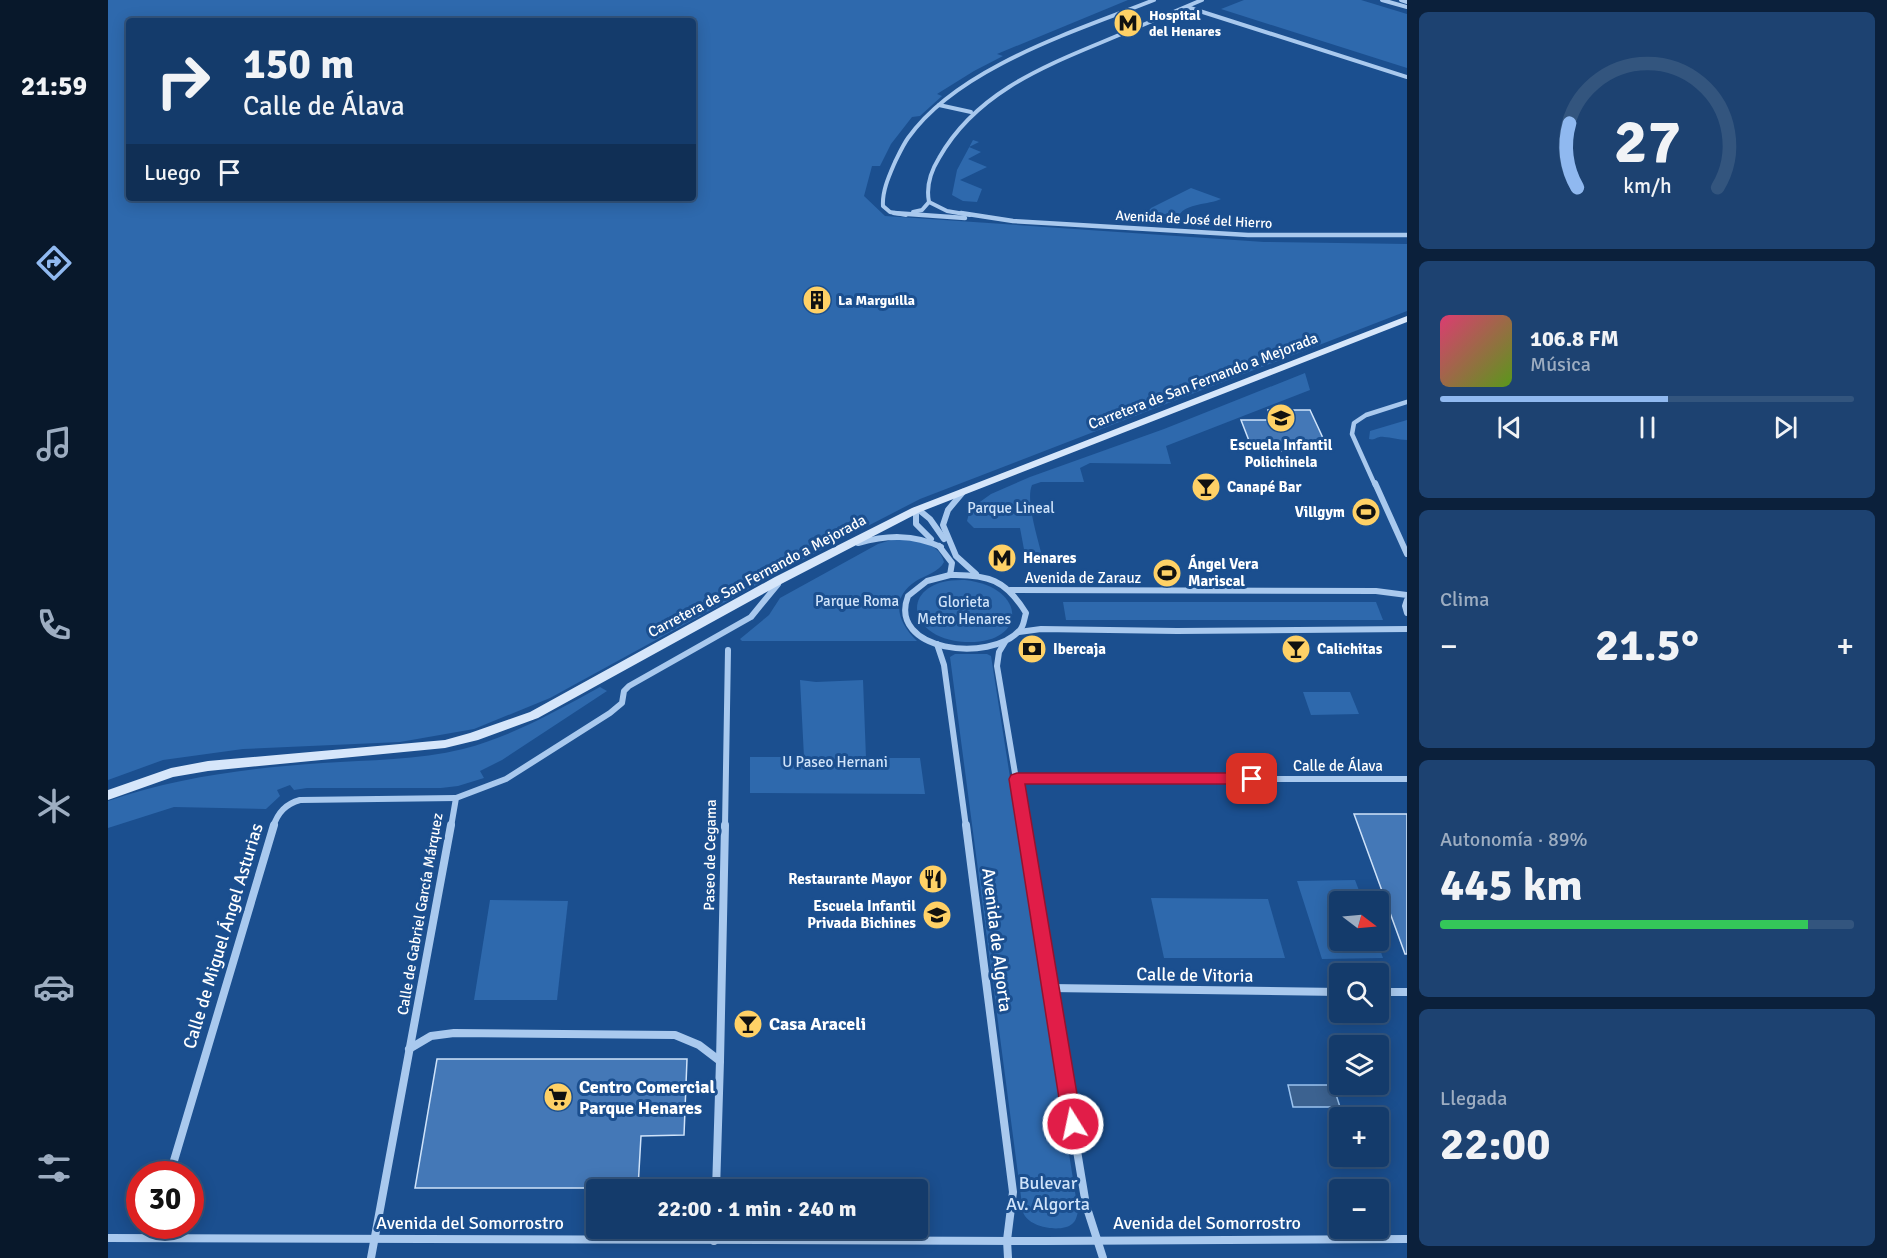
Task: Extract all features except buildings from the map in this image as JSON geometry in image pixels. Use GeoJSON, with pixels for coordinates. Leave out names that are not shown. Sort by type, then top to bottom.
{"type":"FeatureCollection","features":[{"type":"Feature","properties":{"kind":"street"},"geometry":{"type":"LineString","coordinates":[[883,206],[884,193],[893,162],[916,127],[939,105],[975,78],[996,66],[1154,0]]}},
{"type":"Feature","properties":{"kind":"street"},"geometry":{"type":"LineString","coordinates":[[883,206],[893,210],[916,212],[927,207],[929,202],[927,195],[933,170],[944,145],[971,112],[1011,84],[1041,68],[1202,0]]}},
{"type":"Feature","properties":{"kind":"street"},"geometry":{"type":"LineString","coordinates":[[1382,0],[1407,8]]}},
{"type":"Feature","properties":{"kind":"street"},"geometry":{"type":"LineString","coordinates":[[1401,0],[1407,2]]}},
{"type":"Feature","properties":{"kind":"street"},"geometry":{"type":"LineString","coordinates":[[1187,6],[1407,77]]}},
{"type":"Feature","properties":{"kind":"street"},"geometry":{"type":"LineString","coordinates":[[939,105],[971,112]]}},
{"type":"Feature","properties":{"kind":"street","name":"Avenida de José del Hierro"},"geometry":{"type":"LineString","coordinates":[[929,202],[947,211],[989,219],[1248,234],[1407,235]]}},
{"type":"Feature","properties":{"kind":"street"},"geometry":{"type":"LineString","coordinates":[[883,206],[897,214],[989,219]]}},
{"type":"Feature","properties":{"kind":"street","name":"Carretera de San Fernando a Mejorada"},"geometry":{"type":"LineString","coordinates":[[108,795],[171,773],[208,766],[414,748],[444,744],[483,734],[534,715],[787,576],[917,510],[1407,319]]}},
{"type":"Feature","properties":{"kind":"street"},"geometry":{"type":"LineString","coordinates":[[1407,402],[1366,415],[1354,423],[1352,438],[1407,555]]}},
{"type":"Feature","properties":{"kind":"street"},"geometry":{"type":"LineString","coordinates":[[949,544],[943,525],[944,518],[953,503],[965,490]]}},
{"type":"Feature","properties":{"kind":"street"},"geometry":{"type":"LineString","coordinates":[[950,575],[952,563],[941,547],[916,524],[917,510],[932,519],[935,527],[961,562],[979,576]]}},
{"type":"Feature","properties":{"kind":"street"},"geometry":{"type":"LineString","coordinates":[[840,549],[873,538],[894,536],[915,537],[941,547]]}},
{"type":"Feature","properties":{"kind":"street"},"geometry":{"type":"LineString","coordinates":[[1019,632],[1024,622],[1024,611],[1020,600],[996,582],[979,576],[950,575],[920,585],[905,605],[908,621],[913,628],[938,644],[969,651],[986,649],[1005,642],[1019,632],[1041,629],[1177,631],[1407,629]]}},
{"type":"Feature","properties":{"kind":"street","name":"Calle de Gabriel García Márquez"},"geometry":{"type":"LineString","coordinates":[[371,1258],[456,798],[506,779],[610,713],[622,703],[624,692],[629,686],[751,616],[787,576]]}},
{"type":"Feature","properties":{"kind":"street","name":"Avenida de Zarauz"},"geometry":{"type":"LineString","coordinates":[[1010,591],[1376,591],[1407,598],[1405,606],[1407,613]]}},
{"type":"Feature","properties":{"kind":"street"},"geometry":{"type":"LineString","coordinates":[[1005,642],[999,652],[997,666],[1086,1205],[1103,1258]]}},
{"type":"Feature","properties":{"kind":"street","name":"Avenida de Algorta"},"geometry":{"type":"LineString","coordinates":[[938,644],[944,665],[958,766],[1013,1192],[1008,1258]]}},
{"type":"Feature","properties":{"kind":"street","name":"Paseo de Cegama"},"geometry":{"type":"LineString","coordinates":[[716,1179],[728,650]]}},
{"type":"Feature","properties":{"kind":"street","name":"Calle de Álava"},"geometry":{"type":"LineString","coordinates":[[1017,779],[1407,779]]}},
{"type":"Feature","properties":{"kind":"street","name":"Calle de Miguel Ángel Asturias"},"geometry":{"type":"LineString","coordinates":[[174,1161],[280,809],[295,800],[456,798]]}},
{"type":"Feature","properties":{"kind":"street","name":"Calle de Vitoria"},"geometry":{"type":"LineString","coordinates":[[1050,988],[1329,992]]}},
{"type":"Feature","properties":{"kind":"street"},"geometry":{"type":"LineString","coordinates":[[1389,992],[1407,992]]}},
{"type":"Feature","properties":{"kind":"street"},"geometry":{"type":"LineString","coordinates":[[409,1049],[431,1036],[454,1033],[675,1035],[691,1040],[720,1061]]}},
{"type":"Feature","properties":{"kind":"street","name":"Avenida del Somorrostro"},"geometry":{"type":"LineString","coordinates":[[108,1238],[126,1238]]}},
{"type":"Feature","properties":{"kind":"street","name":"Avenida del Somorrostro"},"geometry":{"type":"LineString","coordinates":[[204,1238],[1096,1241],[1407,1239]]}},
{"type":"Feature","properties":{"kind":"green space"},"geometry":{"type":"Polygon","coordinates":[[[108,0],[1128,0],[997,54],[1003,56],[937,94],[942,96],[920,116],[912,117],[891,144],[880,166],[872,166],[864,196],[885,216],[1264,242],[1407,244],[1407,311],[920,499],[798,562],[550,698],[474,729],[400,742],[243,749],[163,760],[108,780],[108,0]]]}},
{"type":"Feature","properties":{"kind":"green space"},"geometry":{"type":"Polygon","coordinates":[[[1244,0],[1361,0],[1407,14],[1407,68],[1221,9],[1244,0]]]}},
{"type":"Feature","properties":{"kind":"green space"},"geometry":{"type":"Polygon","coordinates":[[[973,140],[979,142],[969,147],[973,140]]]}},
{"type":"Feature","properties":{"kind":"green space"},"geometry":{"type":"Polygon","coordinates":[[[969,147],[981,152],[968,159],[987,167],[960,180],[982,189],[977,202],[963,201],[952,195],[957,170],[969,147]]]}},
{"type":"Feature","properties":{"kind":"green space"},"geometry":{"type":"Polygon","coordinates":[[[1191,188],[1221,199],[1192,206],[1179,215],[1147,213],[1151,208],[1191,188]]]}},
{"type":"Feature","properties":{"kind":"green space","name":"Parque Lineal"},"geometry":{"type":"Polygon","coordinates":[[[1305,373],[1310,390],[1166,446],[1171,464],[1090,463],[1080,468],[1084,482],[1041,482],[1032,485],[1031,511],[1043,560],[1026,560],[1020,528],[974,528],[967,521],[970,509],[991,494],[1030,477],[1164,429],[1305,373]]]}},
{"type":"Feature","properties":{"kind":"green space"},"geometry":{"type":"Polygon","coordinates":[[[1407,420],[1407,440],[1381,437],[1369,439],[1370,431],[1407,420]]]}},
{"type":"Feature","properties":{"kind":"green space","name":"Parque Roma"},"geometry":{"type":"Polygon","coordinates":[[[891,540],[923,542],[936,549],[944,562],[936,571],[916,581],[902,595],[899,610],[901,618],[917,641],[742,641],[740,639],[769,615],[780,598],[878,544],[891,540]]]}},
{"type":"Feature","properties":{"kind":"green space","name":"Glorieta Metro Henares"},"geometry":{"type":"Polygon","coordinates":[[[965,580],[986,585],[1000,593],[1009,603],[1012,615],[1009,626],[1000,635],[986,640],[965,642],[945,638],[930,631],[921,621],[917,609],[919,598],[928,588],[943,582],[965,580]]]}},
{"type":"Feature","properties":{"kind":"green space"},"geometry":{"type":"Polygon","coordinates":[[[1063,602],[1376,602],[1383,620],[1066,620],[1063,602]]]}},
{"type":"Feature","properties":{"kind":"green space","name":"Bulevar Av. Algorta"},"geometry":{"type":"Polygon","coordinates":[[[955,654],[991,656],[1078,1211],[1073,1223],[1067,1227],[1053,1228],[1038,1225],[1031,1222],[1023,1212],[950,657],[955,654]]]}},
{"type":"Feature","properties":{"kind":"green space","name":"U Paseo Hernani"},"geometry":{"type":"Polygon","coordinates":[[[800,680],[816,682],[863,680],[866,758],[920,758],[925,794],[750,793],[750,757],[804,757],[800,680]]]}},
{"type":"Feature","properties":{"kind":"green space"},"geometry":{"type":"Polygon","coordinates":[[[600,687],[607,691],[502,760],[480,771],[484,778],[458,786],[294,790],[290,785],[277,790],[280,796],[266,809],[174,807],[108,828],[108,801],[134,793],[187,780],[241,771],[446,753],[481,744],[517,730],[600,687]]]}},
{"type":"Feature","properties":{"kind":"green space"},"geometry":{"type":"Polygon","coordinates":[[[1303,692],[1350,692],[1359,714],[1311,715],[1303,692]]]}},
{"type":"Feature","properties":{"kind":"green space"},"geometry":{"type":"Polygon","coordinates":[[[1355,880],[1359,891],[1329,891],[1329,951],[1381,951],[1383,958],[1322,959],[1297,881],[1355,880]]]}},
{"type":"Feature","properties":{"kind":"green space"},"geometry":{"type":"Polygon","coordinates":[[[1151,898],[1268,899],[1285,958],[1164,958],[1151,898]]]}},
{"type":"Feature","properties":{"kind":"green space"},"geometry":{"type":"Polygon","coordinates":[[[490,900],[568,901],[557,1000],[474,1000],[490,900]]]}},
{"type":"Feature","properties":{"kind":"shaded area"},"geometry":{"type":"Polygon","coordinates":[[[1288,1085],[1329,1085],[1329,1095],[1336,1095],[1340,1107],[1329,1107],[1293,1107],[1288,1085]]]}},
{"type":"Feature","properties":{"kind":"place","name":"Hospital del Henares"},"geometry":{"type":"Point","coordinates":[1128,23]}},
{"type":"Feature","properties":{"kind":"place","name":"La Marguilla"},"geometry":{"type":"Point","coordinates":[817,300]}},
{"type":"Feature","properties":{"kind":"place","name":"Escuela Infantil Polichinela"},"geometry":{"type":"Point","coordinates":[1281,418]}},
{"type":"Feature","properties":{"kind":"place","name":"Canapé Bar"},"geometry":{"type":"Point","coordinates":[1206,487]}},
{"type":"Feature","properties":{"kind":"place","name":"Villgym"},"geometry":{"type":"Point","coordinates":[1366,512]}},
{"type":"Feature","properties":{"kind":"place","name":"Henares"},"geometry":{"type":"Point","coordinates":[1002,558]}},
{"type":"Feature","properties":{"kind":"place","name":"Ángel Vera Mariscal"},"geometry":{"type":"Point","coordinates":[1167,573]}},
{"type":"Feature","properties":{"kind":"place","name":"Ibercaja"},"geometry":{"type":"Point","coordinates":[1032,649]}},
{"type":"Feature","properties":{"kind":"place","name":"Calichitas"},"geometry":{"type":"Point","coordinates":[1296,649]}},
{"type":"Feature","properties":{"kind":"place","name":"Restaurante Mayor"},"geometry":{"type":"Point","coordinates":[933,879]}},
{"type":"Feature","properties":{"kind":"place","name":"Escuela Infantil Privada Bichines"},"geometry":{"type":"Point","coordinates":[937,915]}},
{"type":"Feature","properties":{"kind":"place","name":"Casa Araceli"},"geometry":{"type":"Point","coordinates":[748,1024]}},
{"type":"Feature","properties":{"kind":"place","name":"Centro Comercial Parque Henares"},"geometry":{"type":"Point","coordinates":[558,1097]}},
{"type":"Feature","properties":{"kind":"route"},"geometry":{"type":"LineString","coordinates":[[1073,1124],[1017,779],[1252,779]]}}]}
